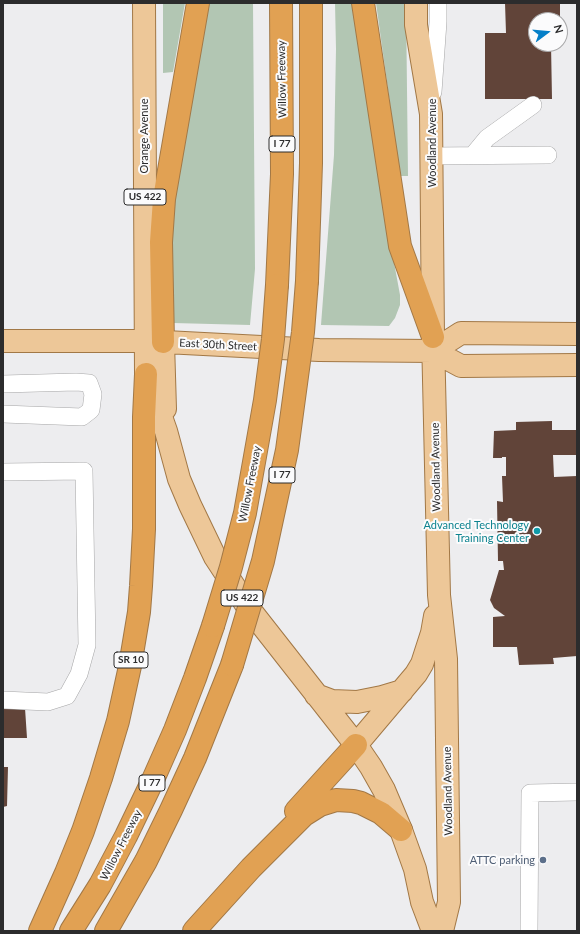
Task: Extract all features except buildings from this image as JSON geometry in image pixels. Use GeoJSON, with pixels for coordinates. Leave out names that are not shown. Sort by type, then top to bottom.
{"type":"FeatureCollection","features":[{"type":"Feature","properties":{"kind":"highway"},"geometry":{"type":"LineString","coordinates":[[154,341],[166,178],[198,3]]}},
{"type":"Feature","properties":{"kind":"highway","name":"Willow Freeway"},"geometry":{"type":"LineString","coordinates":[[71,931],[100,885],[126,836],[175,730],[213,626],[231,567],[248,500],[265,400],[273,339],[277,285],[282,174],[281,3]]}},
{"type":"Feature","properties":{"kind":"highway","name":"I 77"},"geometry":{"type":"LineString","coordinates":[[106,931],[146,861],[195,758],[232,664],[263,561],[287,450],[303,332],[307,281],[311,163],[311,3]]}},
{"type":"Feature","properties":{"kind":"highway"},"geometry":{"type":"LineString","coordinates":[[363,3],[400,246],[433,344]]}},
{"type":"Feature","properties":{"kind":"highway","name":"SR 10"},"geometry":{"type":"LineString","coordinates":[[40,931],[83,831],[99,784],[118,721],[130,666],[139,612],[142,579],[146,374]]}},
{"type":"Feature","properties":{"kind":"highway"},"geometry":{"type":"LineString","coordinates":[[251,868],[289,819],[356,744]]}},
{"type":"Feature","properties":{"kind":"highway"},"geometry":{"type":"LineString","coordinates":[[194,931],[251,868],[304,815],[328,801],[349,801],[366,806],[381,813],[401,830]]}},
{"type":"Feature","properties":{"kind":"main road","name":"Orange Avenue"},"geometry":{"type":"LineString","coordinates":[[144,3],[154,341]]}},
{"type":"Feature","properties":{"kind":"main road"},"geometry":{"type":"LineString","coordinates":[[416,3],[416,25],[431,114]]}},
{"type":"Feature","properties":{"kind":"main road","name":"Woodland Avenue"},"geometry":{"type":"LineString","coordinates":[[431,114],[433,344],[439,594],[446,659],[449,870],[449,902],[442,931]]}},
{"type":"Feature","properties":{"kind":"main road"},"geometry":{"type":"LineString","coordinates":[[433,344],[461,333],[577,334]]}},
{"type":"Feature","properties":{"kind":"main road","name":"East 30th Street"},"geometry":{"type":"LineString","coordinates":[[3,341],[154,341],[319,350],[433,344],[461,366],[577,365]]}},
{"type":"Feature","properties":{"kind":"main road","name":"US 422"},"geometry":{"type":"LineString","coordinates":[[154,341],[146,374],[166,431],[179,479],[190,506],[215,557],[247,606],[356,744],[371,767],[384,790],[401,830],[415,869],[422,902],[434,931]]}},
{"type":"Feature","properties":{"kind":"main road"},"geometry":{"type":"LineString","coordinates":[[154,341],[166,431]]}},
{"type":"Feature","properties":{"kind":"main road"},"geometry":{"type":"LineString","coordinates":[[356,744],[402,691],[422,664],[432,633],[439,594]]}},
{"type":"Feature","properties":{"kind":"main road"},"geometry":{"type":"LineString","coordinates":[[316,695],[332,701],[357,702],[376,699],[402,691]]}},
{"type":"Feature","properties":{"kind":"street","name":"Woodland Avenue"},"geometry":{"type":"LineString","coordinates":[[431,114],[438,3]]}},
{"type":"Feature","properties":{"kind":"street"},"geometry":{"type":"LineString","coordinates":[[473,154],[487,138],[533,105]]}},
{"type":"Feature","properties":{"kind":"street"},"geometry":{"type":"LineString","coordinates":[[431,156],[473,154],[548,155]]}},
{"type":"Feature","properties":{"kind":"street"},"geometry":{"type":"LineString","coordinates":[[3,384],[89,383],[93,394],[91,410],[82,416],[3,414]]}},
{"type":"Feature","properties":{"kind":"street"},"geometry":{"type":"LineString","coordinates":[[3,472],[84,471],[87,645],[79,674],[67,696],[48,702],[3,700]]}},
{"type":"Feature","properties":{"kind":"street"},"geometry":{"type":"LineString","coordinates":[[529,931],[530,793],[577,792]]}},
{"type":"Feature","properties":{"kind":"green space"},"geometry":{"type":"Polygon","coordinates":[[[163,3],[185,3],[173,72],[163,73],[163,3]]]}},
{"type":"Feature","properties":{"kind":"green space"},"geometry":{"type":"Polygon","coordinates":[[[205,3],[253,3],[255,269],[250,325],[173,323],[167,309],[179,140],[205,3]]]}},
{"type":"Feature","properties":{"kind":"green space"},"geometry":{"type":"Polygon","coordinates":[[[335,3],[355,3],[389,235],[400,295],[400,305],[395,318],[389,326],[321,325],[334,155],[336,49],[335,3]]]}},
{"type":"Feature","properties":{"kind":"green space"},"geometry":{"type":"Polygon","coordinates":[[[376,3],[406,3],[408,176],[400,176],[376,3]]]}},
{"type":"Feature","properties":{"kind":"place","name":"Advanced Technology Training Center"},"geometry":{"type":"Point","coordinates":[537,531]}},
{"type":"Feature","properties":{"kind":"place","name":"ATTC parking"},"geometry":{"type":"Point","coordinates":[543,860]}}]}
